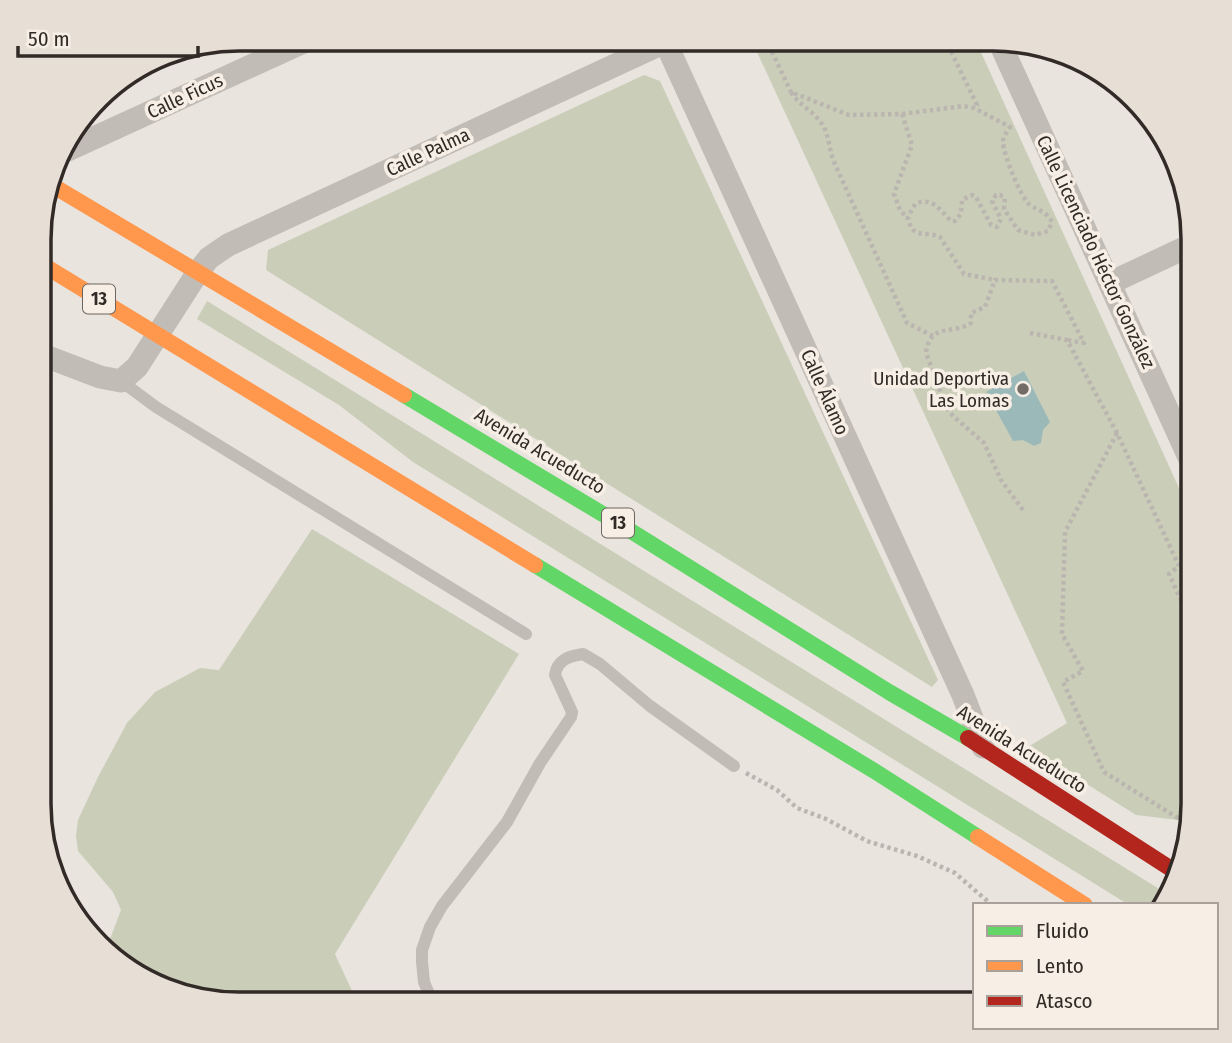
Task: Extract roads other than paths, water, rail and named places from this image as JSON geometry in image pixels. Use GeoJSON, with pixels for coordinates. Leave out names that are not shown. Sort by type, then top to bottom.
{"type":"FeatureCollection","features":[{"type":"Feature","properties":{"kind":"main road","name":"Avenida Acueducto"},"geometry":{"type":"LineString","coordinates":[[58,188],[502,452],[889,692],[983,747],[1170,868]]}},
{"type":"Feature","properties":{"kind":"main road","name":"13"},"geometry":{"type":"LineString","coordinates":[[51,270],[876,772],[1082,903]]}},
{"type":"Feature","properties":{"kind":"street","name":"Calle Ficus"},"geometry":{"type":"LineString","coordinates":[[75,146],[282,51]]}},
{"type":"Feature","properties":{"kind":"street","name":"Calle Palma"},"geometry":{"type":"LineString","coordinates":[[121,381],[137,367],[209,258],[228,245],[641,51]]}},
{"type":"Feature","properties":{"kind":"street","name":"Calle Álamo"},"geometry":{"type":"LineString","coordinates":[[669,51],[963,695],[983,747]]}},
{"type":"Feature","properties":{"kind":"street","name":"Calle Licenciado Héctor González"},"geometry":{"type":"LineString","coordinates":[[1004,51],[1181,440]]}},
{"type":"Feature","properties":{"kind":"street"},"geometry":{"type":"LineString","coordinates":[[1110,283],[1181,250]]}},
{"type":"Feature","properties":{"kind":"street"},"geometry":{"type":"LineString","coordinates":[[51,358],[109,380],[121,381]]}},
{"type":"Feature","properties":{"kind":"lane"},"geometry":{"type":"LineString","coordinates":[[121,381],[156,407],[526,634]]}},
{"type":"Feature","properties":{"kind":"lane"},"geometry":{"type":"LineString","coordinates":[[429,992],[423,972],[424,940],[442,906],[507,821],[540,763],[568,723],[572,712],[555,676],[559,663],[583,654],[595,660],[650,706],[734,766]]}},
{"type":"Feature","properties":{"kind":"water"},"geometry":{"type":"Polygon","coordinates":[[[1024,371],[1050,422],[1043,430],[1041,443],[1034,446],[1023,440],[1013,441],[986,392],[1024,371]]]}},
{"type":"Feature","properties":{"kind":"place","name":"Unidad Deportiva Las Lomas"},"geometry":{"type":"Point","coordinates":[1023,389]}}]}
